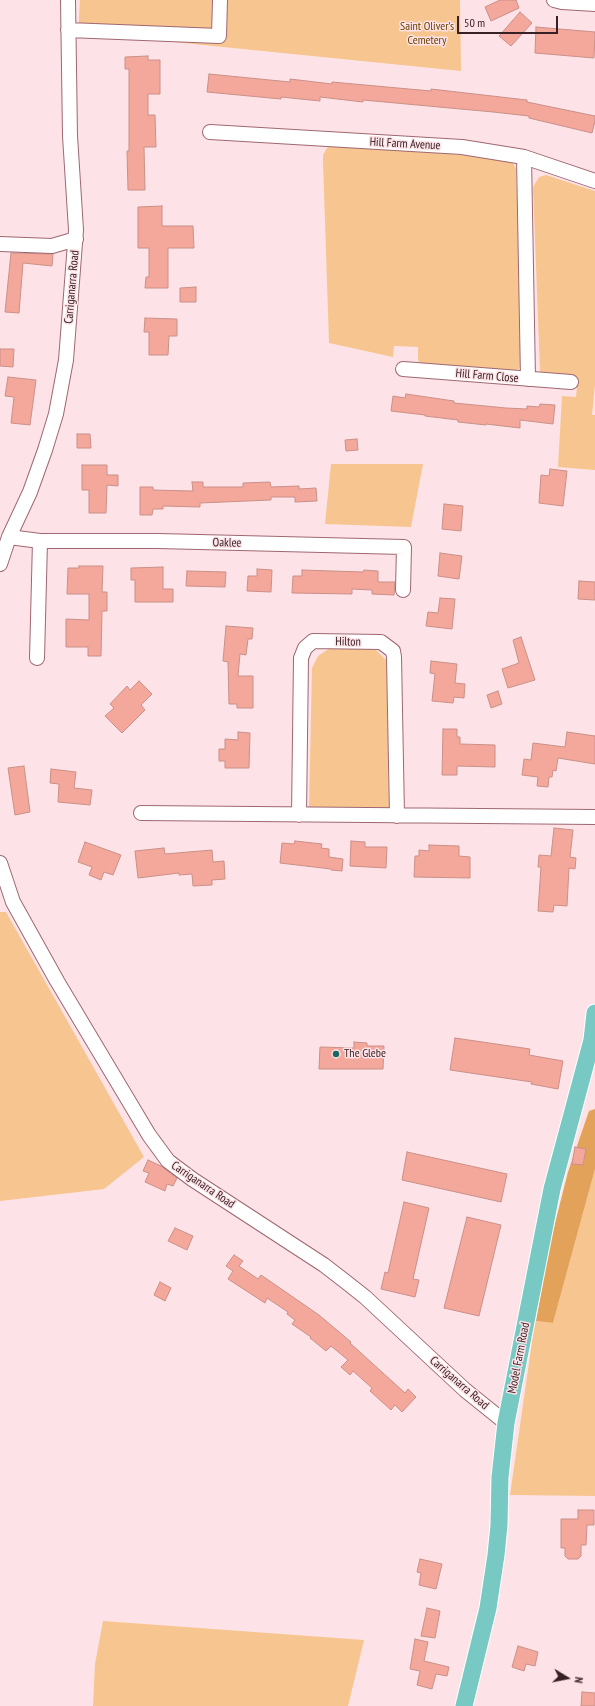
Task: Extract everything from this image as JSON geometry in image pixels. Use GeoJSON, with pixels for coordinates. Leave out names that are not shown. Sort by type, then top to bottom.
{"type":"FeatureCollection","features":[{"type":"Feature","properties":{"kind":"main road","name":"Model Farm Road"},"geometry":{"type":"LineString","coordinates":[[464,1706],[488,1608],[494,1568],[499,1525],[500,1477],[506,1423],[552,1189],[592,1040],[595,1013]]}},
{"type":"Feature","properties":{"kind":"street","name":"Carriganarra Road"},"geometry":{"type":"LineString","coordinates":[[0,564],[9,537],[30,492],[56,414],[66,360],[76,239],[70,136],[68,0]]}},
{"type":"Feature","properties":{"kind":"street"},"geometry":{"type":"LineString","coordinates":[[68,30],[219,36],[220,0]]}},
{"type":"Feature","properties":{"kind":"street"},"geometry":{"type":"LineString","coordinates":[[554,0],[562,2],[595,4]]}},
{"type":"Feature","properties":{"kind":"street","name":"Hill Farm Avenue"},"geometry":{"type":"LineString","coordinates":[[210,132],[462,147],[524,157],[595,181]]}},
{"type":"Feature","properties":{"kind":"street"},"geometry":{"type":"LineString","coordinates":[[524,157],[528,379]]}},
{"type":"Feature","properties":{"kind":"street"},"geometry":{"type":"LineString","coordinates":[[0,244],[52,246],[76,239]]}},
{"type":"Feature","properties":{"kind":"street","name":"Hill Farm Close"},"geometry":{"type":"LineString","coordinates":[[403,369],[571,382]]}},
{"type":"Feature","properties":{"kind":"street","name":"Oaklee"},"geometry":{"type":"LineString","coordinates":[[9,537],[40,541],[158,542],[404,548],[403,590]]}},
{"type":"Feature","properties":{"kind":"street"},"geometry":{"type":"LineString","coordinates":[[36,658],[40,541]]}},
{"type":"Feature","properties":{"kind":"street","name":"Hilton"},"geometry":{"type":"LineString","coordinates":[[299,815],[301,658],[305,648],[313,641],[381,642],[393,651],[397,816]]}},
{"type":"Feature","properties":{"kind":"street"},"geometry":{"type":"LineString","coordinates":[[141,813],[595,817]]}},
{"type":"Feature","properties":{"kind":"street","name":"Carriganarra Road"},"geometry":{"type":"LineString","coordinates":[[0,863],[7,903],[57,981],[148,1135],[168,1161],[192,1179],[317,1261],[346,1282],[365,1297],[465,1390],[506,1423]]}},
{"type":"Feature","properties":{"kind":"green space","name":"Saint Oliver’s Cemetery"},"geometry":{"type":"Polygon","coordinates":[[[80,0],[460,0],[461,71],[134,38],[78,36],[80,0]]]}},
{"type":"Feature","properties":{"kind":"green space"},"geometry":{"type":"Polygon","coordinates":[[[333,144],[509,159],[513,163],[516,169],[523,358],[519,369],[511,372],[425,366],[419,363],[418,347],[394,346],[393,357],[329,343],[323,155],[327,148],[333,144]]]}},
{"type":"Feature","properties":{"kind":"green space"},"geometry":{"type":"Polygon","coordinates":[[[546,175],[595,191],[595,384],[592,415],[595,415],[595,470],[558,467],[562,396],[576,397],[578,377],[543,374],[540,371],[533,187],[539,177],[546,175]]]}},
{"type":"Feature","properties":{"kind":"green space"},"geometry":{"type":"Polygon","coordinates":[[[331,464],[423,464],[411,527],[325,524],[331,464]]]}},
{"type":"Feature","properties":{"kind":"green space"},"geometry":{"type":"Polygon","coordinates":[[[359,646],[376,650],[387,661],[389,808],[309,808],[312,668],[318,656],[330,648],[359,646]]]}},
{"type":"Feature","properties":{"kind":"green space"},"geometry":{"type":"Polygon","coordinates":[[[0,912],[6,912],[144,1157],[104,1189],[0,1201],[0,912]]]}},
{"type":"Feature","properties":{"kind":"green space"},"geometry":{"type":"Polygon","coordinates":[[[595,1169],[595,1496],[510,1495],[535,1321],[553,1323],[595,1169]]]}},
{"type":"Feature","properties":{"kind":"green space"},"geometry":{"type":"Polygon","coordinates":[[[103,1621],[364,1640],[348,1706],[93,1706],[95,1664],[103,1621]]]}},
{"type":"Feature","properties":{"kind":"shaded area"},"geometry":{"type":"Polygon","coordinates":[[[595,1109],[595,1169],[553,1323],[536,1321],[549,1247],[568,1172],[589,1111],[595,1109]]]}},
{"type":"Feature","properties":{"kind":"building"},"geometry":{"type":"Polygon","coordinates":[[[500,0],[516,0],[519,8],[491,21],[485,7],[500,0]]]}},
{"type":"Feature","properties":{"kind":"building"},"geometry":{"type":"Polygon","coordinates":[[[520,12],[532,23],[511,46],[499,36],[520,12]]]}},
{"type":"Feature","properties":{"kind":"building"},"geometry":{"type":"Polygon","coordinates":[[[536,27],[595,32],[594,58],[535,53],[536,27]]]}},
{"type":"Feature","properties":{"kind":"building"},"geometry":{"type":"Polygon","coordinates":[[[148,56],[148,60],[160,60],[160,94],[148,94],[148,115],[155,115],[156,147],[144,147],[145,190],[128,190],[127,151],[129,151],[129,69],[125,69],[125,57],[148,56]]]}},
{"type":"Feature","properties":{"kind":"building"},"geometry":{"type":"Polygon","coordinates":[[[209,74],[290,82],[290,79],[332,84],[332,82],[431,91],[431,89],[527,100],[527,102],[595,116],[595,121],[592,133],[529,118],[529,116],[493,112],[363,100],[363,102],[320,97],[320,101],[281,97],[281,99],[207,92],[209,74]]]}},
{"type":"Feature","properties":{"kind":"building"},"geometry":{"type":"Polygon","coordinates":[[[162,206],[162,226],[193,226],[194,248],[168,248],[168,288],[145,288],[146,277],[149,277],[149,248],[138,248],[138,207],[162,206]]]}},
{"type":"Feature","properties":{"kind":"building"},"geometry":{"type":"Polygon","coordinates":[[[11,253],[53,254],[52,266],[23,263],[19,313],[5,312],[11,253]]]}},
{"type":"Feature","properties":{"kind":"building"},"geometry":{"type":"Polygon","coordinates":[[[196,287],[196,302],[180,302],[180,288],[196,287]]]}},
{"type":"Feature","properties":{"kind":"building"},"geometry":{"type":"Polygon","coordinates":[[[145,318],[177,319],[177,336],[169,336],[168,355],[149,355],[149,332],[144,332],[145,318]]]}},
{"type":"Feature","properties":{"kind":"building"},"geometry":{"type":"Polygon","coordinates":[[[0,349],[14,349],[13,367],[0,366],[0,349]]]}},
{"type":"Feature","properties":{"kind":"building"},"geometry":{"type":"Polygon","coordinates":[[[8,377],[36,380],[30,425],[11,423],[14,397],[5,396],[8,377]]]}},
{"type":"Feature","properties":{"kind":"building"},"geometry":{"type":"Polygon","coordinates":[[[406,394],[454,401],[454,403],[506,408],[527,409],[527,406],[539,407],[540,404],[555,405],[553,424],[520,420],[520,428],[458,422],[458,420],[391,411],[393,396],[405,398],[406,394]]]}},
{"type":"Feature","properties":{"kind":"building"},"geometry":{"type":"Polygon","coordinates":[[[77,434],[90,434],[91,448],[77,448],[77,434]]]}},
{"type":"Feature","properties":{"kind":"building"},"geometry":{"type":"Polygon","coordinates":[[[357,439],[358,450],[346,451],[345,440],[357,439]]]}},
{"type":"Feature","properties":{"kind":"building"},"geometry":{"type":"Polygon","coordinates":[[[82,465],[107,465],[107,475],[118,475],[118,486],[107,485],[106,513],[89,513],[89,490],[82,490],[82,465]]]}},
{"type":"Feature","properties":{"kind":"building"},"geometry":{"type":"Polygon","coordinates":[[[550,469],[567,471],[563,506],[539,503],[541,475],[549,476],[550,469]]]}},
{"type":"Feature","properties":{"kind":"building"},"geometry":{"type":"Polygon","coordinates":[[[192,482],[203,482],[203,487],[243,487],[243,483],[270,482],[271,487],[299,486],[299,489],[316,488],[317,501],[295,502],[295,497],[271,497],[271,500],[200,503],[200,507],[163,506],[163,509],[153,509],[152,515],[140,515],[140,487],[153,487],[153,490],[193,491],[192,482]]]}},
{"type":"Feature","properties":{"kind":"building"},"geometry":{"type":"Polygon","coordinates":[[[444,504],[463,506],[461,531],[442,529],[444,504]]]}},
{"type":"Feature","properties":{"kind":"building"},"geometry":{"type":"Polygon","coordinates":[[[440,553],[462,556],[459,579],[438,576],[440,553]]]}},
{"type":"Feature","properties":{"kind":"building"},"geometry":{"type":"Polygon","coordinates":[[[79,566],[103,566],[102,592],[107,592],[107,611],[102,611],[101,656],[88,656],[88,647],[66,647],[66,619],[89,620],[89,594],[67,594],[68,568],[79,568],[79,566]]]}},
{"type":"Feature","properties":{"kind":"building"},"geometry":{"type":"Polygon","coordinates":[[[163,567],[163,589],[173,589],[173,602],[135,602],[135,580],[131,580],[131,568],[163,567]]]}},
{"type":"Feature","properties":{"kind":"building"},"geometry":{"type":"Polygon","coordinates":[[[257,569],[272,570],[271,592],[247,591],[248,576],[257,576],[257,569]]]}},
{"type":"Feature","properties":{"kind":"building"},"geometry":{"type":"Polygon","coordinates":[[[302,570],[378,571],[378,582],[395,582],[394,595],[372,594],[372,590],[352,589],[352,594],[292,593],[293,576],[302,576],[302,570]]]}},
{"type":"Feature","properties":{"kind":"building"},"geometry":{"type":"Polygon","coordinates":[[[187,571],[226,572],[225,587],[186,586],[187,571]]]}},
{"type":"Feature","properties":{"kind":"building"},"geometry":{"type":"Polygon","coordinates":[[[579,581],[595,582],[595,600],[578,599],[579,581]]]}},
{"type":"Feature","properties":{"kind":"building"},"geometry":{"type":"Polygon","coordinates":[[[440,598],[455,599],[452,629],[426,626],[428,612],[438,613],[440,598]]]}},
{"type":"Feature","properties":{"kind":"building"},"geometry":{"type":"Polygon","coordinates":[[[226,626],[253,628],[252,639],[248,639],[246,655],[240,654],[238,676],[253,676],[253,708],[237,708],[237,704],[229,704],[228,662],[223,661],[226,626]]]}},
{"type":"Feature","properties":{"kind":"building"},"geometry":{"type":"Polygon","coordinates":[[[521,637],[535,680],[508,688],[502,669],[519,663],[513,640],[521,637]]]}},
{"type":"Feature","properties":{"kind":"building"},"geometry":{"type":"Polygon","coordinates":[[[431,661],[457,664],[455,683],[465,684],[464,698],[454,697],[453,703],[432,701],[435,674],[430,673],[431,661]]]}},
{"type":"Feature","properties":{"kind":"building"},"geometry":{"type":"Polygon","coordinates":[[[139,681],[152,694],[141,705],[145,710],[122,733],[105,716],[114,708],[110,704],[127,686],[130,690],[139,681]]]}},
{"type":"Feature","properties":{"kind":"building"},"geometry":{"type":"Polygon","coordinates":[[[498,691],[502,704],[491,708],[487,695],[498,691]]]}},
{"type":"Feature","properties":{"kind":"building"},"geometry":{"type":"Polygon","coordinates":[[[443,729],[457,729],[457,737],[460,737],[460,744],[495,745],[495,767],[457,766],[457,775],[442,775],[443,729]]]}},
{"type":"Feature","properties":{"kind":"building"},"geometry":{"type":"Polygon","coordinates":[[[238,732],[250,733],[249,768],[225,768],[225,761],[219,761],[219,749],[225,749],[225,739],[238,740],[238,732]]]}},
{"type":"Feature","properties":{"kind":"building"},"geometry":{"type":"Polygon","coordinates":[[[567,732],[595,736],[595,764],[558,758],[556,771],[553,770],[552,777],[549,777],[548,787],[537,786],[538,777],[522,775],[524,759],[531,760],[533,743],[565,747],[567,732]]]}},
{"type":"Feature","properties":{"kind":"building"},"geometry":{"type":"Polygon","coordinates":[[[24,766],[30,812],[15,815],[8,768],[24,766]]]}},
{"type":"Feature","properties":{"kind":"building"},"geometry":{"type":"Polygon","coordinates":[[[51,769],[76,772],[74,788],[92,790],[90,805],[58,802],[59,784],[50,783],[51,769]]]}},
{"type":"Feature","properties":{"kind":"building"},"geometry":{"type":"Polygon","coordinates":[[[554,828],[573,830],[570,857],[576,858],[575,869],[569,868],[567,906],[554,905],[553,912],[538,911],[541,867],[538,867],[539,855],[551,856],[554,828]]]}},
{"type":"Feature","properties":{"kind":"building"},"geometry":{"type":"Polygon","coordinates":[[[295,841],[322,844],[321,848],[329,849],[329,857],[343,859],[342,871],[280,863],[282,843],[294,844],[295,841]]]}},
{"type":"Feature","properties":{"kind":"building"},"geometry":{"type":"Polygon","coordinates":[[[351,841],[365,842],[365,847],[387,847],[386,868],[350,866],[351,841]]]}},
{"type":"Feature","properties":{"kind":"building"},"geometry":{"type":"Polygon","coordinates":[[[85,842],[121,855],[113,875],[104,872],[101,880],[89,875],[92,867],[78,862],[85,842]]]}},
{"type":"Feature","properties":{"kind":"building"},"geometry":{"type":"Polygon","coordinates":[[[429,845],[459,846],[459,856],[470,857],[470,878],[414,877],[415,856],[419,856],[419,850],[429,851],[429,845]]]}},
{"type":"Feature","properties":{"kind":"building"},"geometry":{"type":"Polygon","coordinates":[[[164,848],[165,854],[212,850],[213,862],[224,861],[225,879],[212,880],[212,885],[193,886],[192,874],[179,875],[179,873],[138,878],[135,851],[164,848]]]}},
{"type":"Feature","properties":{"kind":"building"},"geometry":{"type":"Polygon","coordinates":[[[455,1038],[530,1049],[529,1055],[563,1061],[558,1089],[531,1084],[532,1082],[450,1070],[455,1038]]]}},
{"type":"Feature","properties":{"kind":"building"},"geometry":{"type":"Polygon","coordinates":[[[354,1042],[367,1043],[367,1046],[384,1046],[383,1069],[319,1069],[320,1047],[354,1048],[354,1042]]]}},
{"type":"Feature","properties":{"kind":"building"},"geometry":{"type":"Polygon","coordinates":[[[575,1147],[586,1149],[583,1165],[572,1164],[575,1147]]]}},
{"type":"Feature","properties":{"kind":"building"},"geometry":{"type":"Polygon","coordinates":[[[407,1152],[507,1174],[501,1202],[402,1180],[407,1152]]]}},
{"type":"Feature","properties":{"kind":"building"},"geometry":{"type":"Polygon","coordinates":[[[148,1160],[161,1166],[177,1178],[173,1186],[167,1184],[165,1191],[145,1182],[149,1173],[143,1171],[148,1160]]]}},
{"type":"Feature","properties":{"kind":"building"},"geometry":{"type":"Polygon","coordinates":[[[404,1202],[429,1208],[413,1279],[419,1280],[415,1297],[381,1289],[385,1272],[388,1273],[404,1202]]]}},
{"type":"Feature","properties":{"kind":"building"},"geometry":{"type":"Polygon","coordinates":[[[467,1217],[501,1225],[479,1316],[444,1308],[467,1217]]]}},
{"type":"Feature","properties":{"kind":"building"},"geometry":{"type":"Polygon","coordinates":[[[175,1228],[193,1236],[187,1250],[168,1241],[175,1228]]]}},
{"type":"Feature","properties":{"kind":"building"},"geometry":{"type":"Polygon","coordinates":[[[234,1255],[243,1261],[239,1266],[258,1279],[261,1275],[319,1315],[351,1342],[350,1343],[405,1393],[408,1389],[416,1397],[402,1412],[395,1405],[391,1410],[370,1391],[372,1388],[353,1371],[350,1375],[341,1367],[348,1360],[331,1346],[326,1351],[310,1338],[311,1337],[292,1324],[295,1320],[287,1314],[288,1312],[267,1298],[265,1303],[228,1279],[233,1271],[226,1266],[234,1255]]]}},
{"type":"Feature","properties":{"kind":"building"},"geometry":{"type":"Polygon","coordinates":[[[160,1282],[171,1288],[165,1301],[154,1295],[160,1282]]]}},
{"type":"Feature","properties":{"kind":"building"},"geometry":{"type":"Polygon","coordinates":[[[578,1510],[594,1510],[594,1525],[587,1525],[586,1545],[581,1545],[581,1556],[578,1559],[568,1559],[565,1556],[565,1548],[561,1548],[561,1519],[578,1519],[578,1510]]]}},
{"type":"Feature","properties":{"kind":"building"},"geometry":{"type":"Polygon","coordinates":[[[420,1559],[442,1564],[436,1589],[419,1585],[421,1573],[417,1572],[420,1559]]]}},
{"type":"Feature","properties":{"kind":"building"},"geometry":{"type":"Polygon","coordinates":[[[427,1608],[440,1611],[435,1638],[421,1636],[427,1608]]]}},
{"type":"Feature","properties":{"kind":"building"},"geometry":{"type":"Polygon","coordinates":[[[415,1639],[428,1642],[424,1661],[449,1667],[447,1676],[436,1674],[432,1689],[417,1685],[420,1671],[410,1669],[415,1639]]]}},
{"type":"Feature","properties":{"kind":"building"},"geometry":{"type":"Polygon","coordinates":[[[518,1646],[538,1652],[535,1666],[526,1664],[524,1671],[512,1667],[518,1646]]]}},
{"type":"Feature","properties":{"kind":"building"},"geometry":{"type":"Polygon","coordinates":[[[582,1692],[595,1693],[595,1706],[581,1706],[582,1692]]]}},
{"type":"Feature","properties":{"kind":"place","name":"The Glebe"},"geometry":{"type":"Point","coordinates":[336,1054]}}]}
